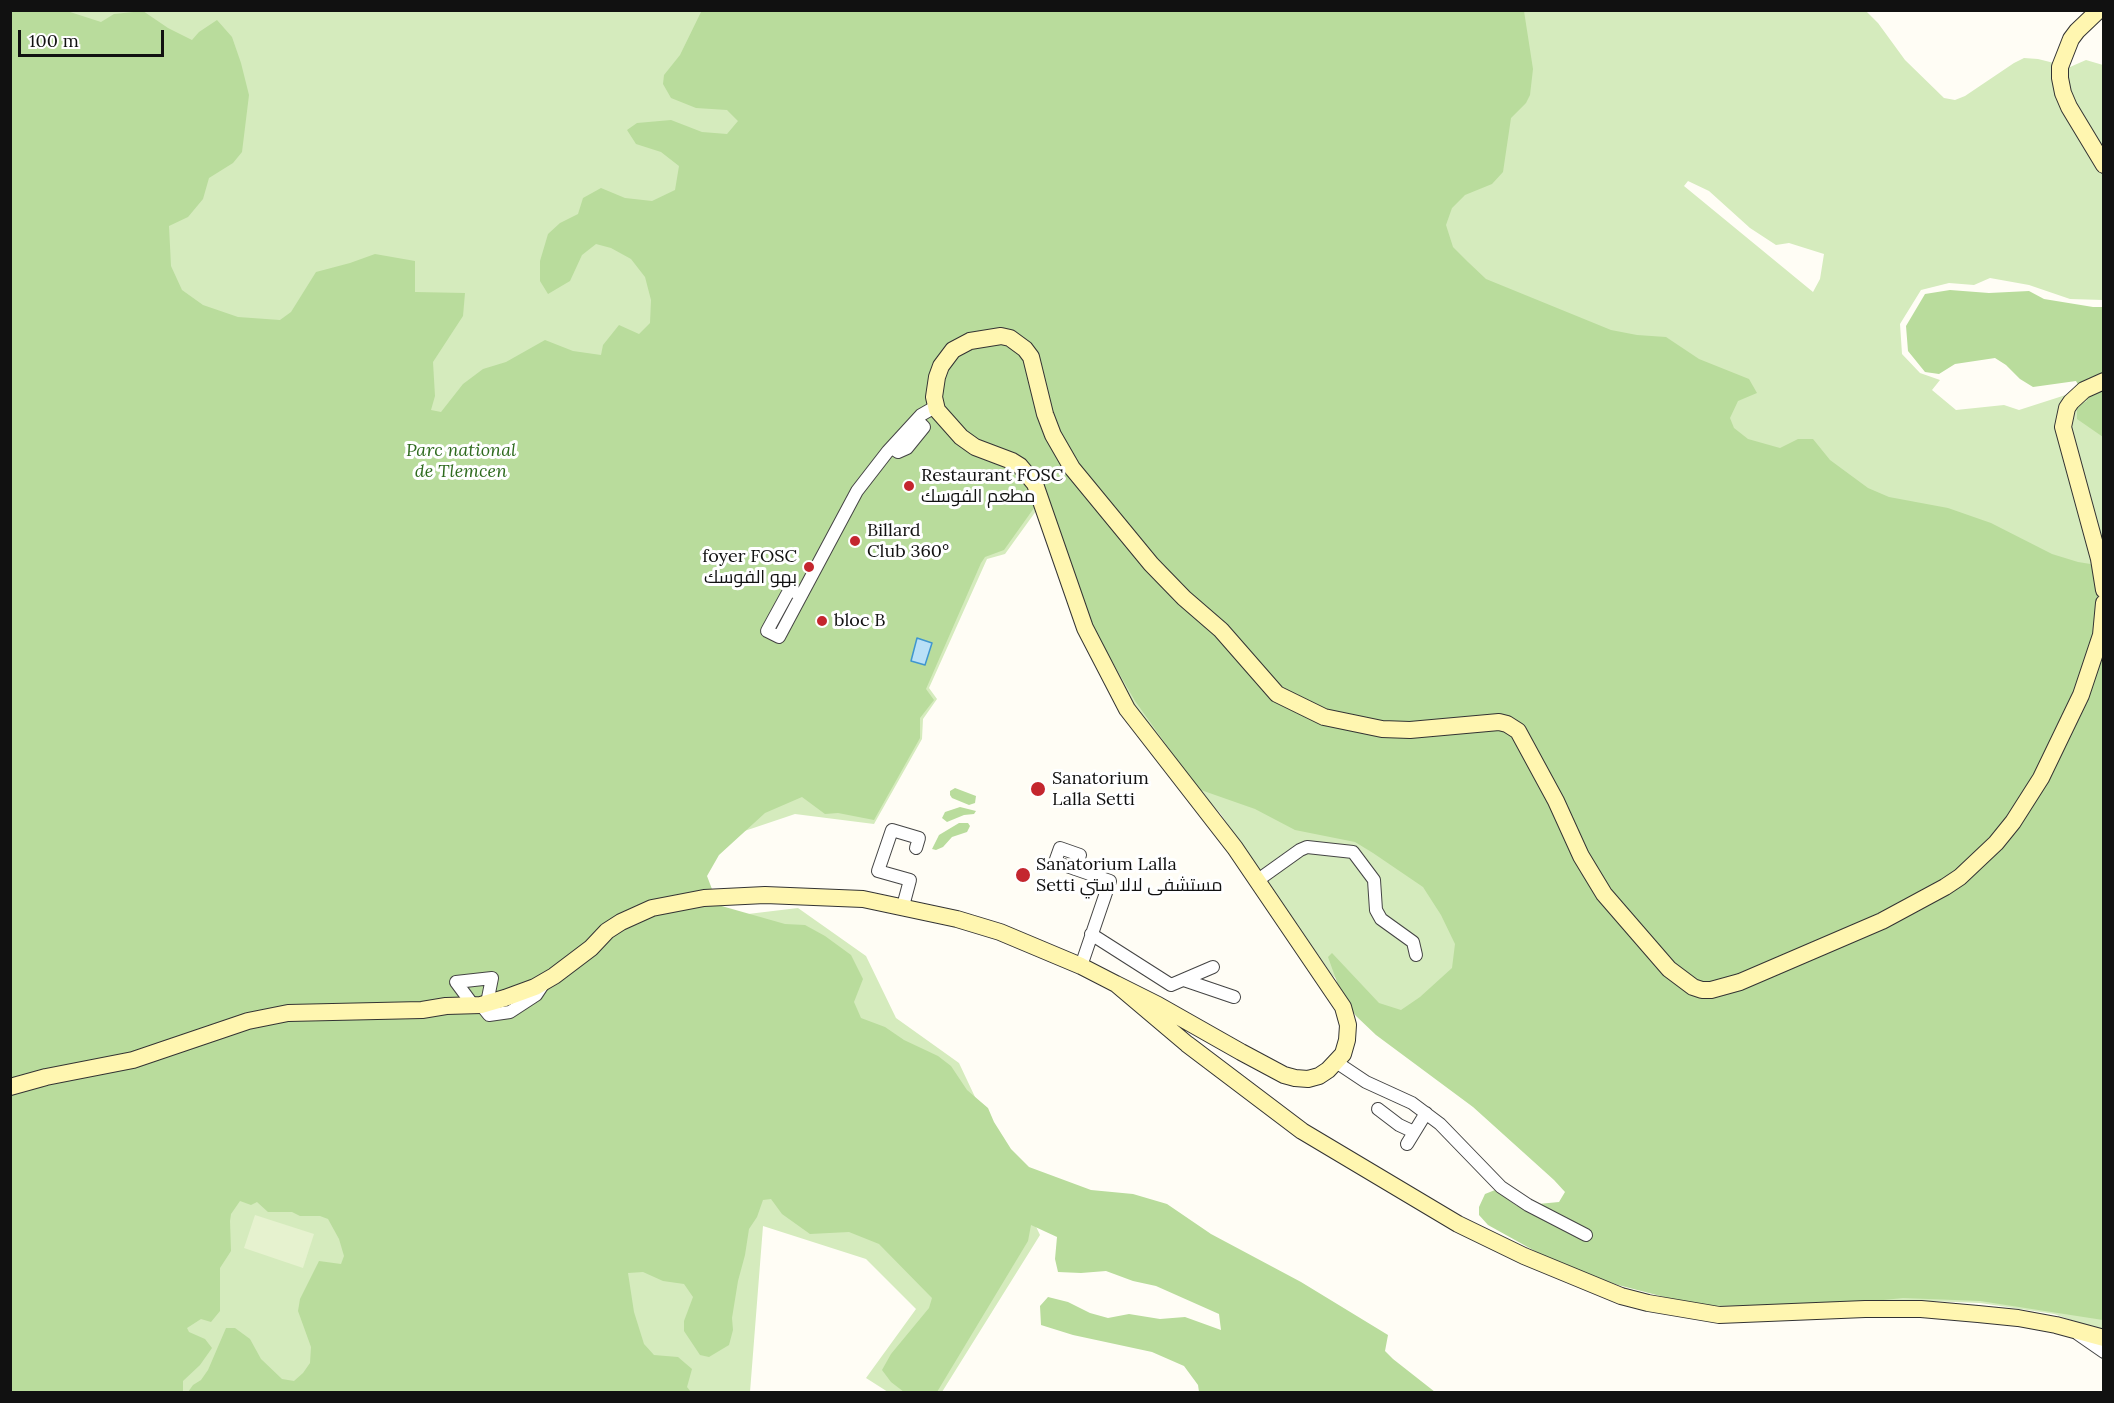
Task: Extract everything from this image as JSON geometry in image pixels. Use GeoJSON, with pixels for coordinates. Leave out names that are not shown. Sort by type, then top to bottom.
{"type":"FeatureCollection","features":[{"type":"Feature","properties":{"kind":"main road"},"geometry":{"type":"LineString","coordinates":[[2099,10],[2072,39],[2060,67],[2060,78],[2069,107],[2103,165]]}},
{"type":"Feature","properties":{"kind":"main road"},"geometry":{"type":"LineString","coordinates":[[10,1087],[55,1075],[133,1060],[248,1021],[288,1013],[422,1010],[480,1004],[520,993],[545,981],[570,965],[607,931],[621,922],[652,909],[704,897],[765,895],[862,899],[903,906],[1000,932],[1080,966],[1158,1005],[1284,1075],[1295,1078],[1319,1076],[1343,1054],[1348,1025],[1343,1007],[1258,880],[1127,709],[1085,628],[1035,484],[1012,460],[975,447],[961,438],[935,407],[934,397],[941,366],[953,350],[970,341],[1001,336],[1017,342],[1030,357],[1045,414],[1053,435],[1072,468],[1151,564],[1225,635],[1277,694],[1324,717],[1383,729],[1410,730],[1499,722],[1518,731],[1556,801],[1581,856],[1604,894],[1670,969],[1693,987],[1702,990],[1711,990],[1740,982],[1882,921],[1960,877],[1996,843],[2019,814],[2041,778],[2081,695],[2101,635],[2103,603]]}},
{"type":"Feature","properties":{"kind":"main road"},"geometry":{"type":"LineString","coordinates":[[2103,381],[2084,390],[2071,402],[2067,408],[2063,427],[2099,559],[2103,590]]}},
{"type":"Feature","properties":{"kind":"main road"},"geometry":{"type":"LineString","coordinates":[[1116,984],[1205,1058],[1302,1131],[1458,1224],[1524,1256],[1613,1293],[1648,1303],[1719,1315],[1921,1309],[2018,1318],[2070,1328],[2103,1338]]}},
{"type":"Feature","properties":{"kind":"street"},"geometry":{"type":"LineString","coordinates":[[801,596],[857,491],[917,420],[935,407]]}},
{"type":"Feature","properties":{"kind":"street"},"geometry":{"type":"LineString","coordinates":[[903,906],[910,880],[878,871],[892,830],[919,838],[916,848]]}},
{"type":"Feature","properties":{"kind":"street"},"geometry":{"type":"LineString","coordinates":[[1258,880],[1295,853],[1308,847],[1353,852],[1374,880],[1376,910],[1381,919],[1413,942],[1416,955]]}},
{"type":"Feature","properties":{"kind":"street"},"geometry":{"type":"LineString","coordinates":[[1076,869],[1110,881],[1080,966]]}},
{"type":"Feature","properties":{"kind":"street"},"geometry":{"type":"LineString","coordinates":[[1091,934],[1171,985],[1214,967]]}},
{"type":"Feature","properties":{"kind":"street"},"geometry":{"type":"LineString","coordinates":[[1184,980],[1234,997]]}},
{"type":"Feature","properties":{"kind":"street"},"geometry":{"type":"LineString","coordinates":[[1336,1062],[1366,1082],[1412,1103],[1440,1124],[1502,1187],[1528,1205],[1586,1235]]}},
{"type":"Feature","properties":{"kind":"street"},"geometry":{"type":"LineString","coordinates":[[1378,1109],[1399,1125],[1414,1132]]}},
{"type":"Feature","properties":{"kind":"street"},"geometry":{"type":"LineString","coordinates":[[1407,1144],[1426,1113]]}},
{"type":"Feature","properties":{"kind":"street"},"geometry":{"type":"LineString","coordinates":[[2070,1328],[2103,1352]]}},
{"type":"Feature","properties":{"kind":"green space","name":"Parc national de Tlemcen"},"geometry":{"type":"Polygon","coordinates":[[[1865,10],[1878,23],[1905,60],[1944,98],[1955,100],[1965,96],[2024,58],[2070,67],[2086,60],[2103,65],[2103,300],[2070,299],[2029,285],[1990,278],[1974,285],[1949,283],[1921,290],[1900,324],[1902,354],[1920,373],[1940,380],[1932,390],[1956,410],[2004,405],[2019,410],[2103,383],[2103,1331],[2054,1314],[1980,1303],[1903,1300],[1845,1307],[1714,1309],[1559,1176],[1332,975],[1220,813],[1183,774],[1132,702],[1094,634],[1044,500],[1005,554],[987,559],[929,688],[937,699],[923,719],[922,739],[874,824],[795,814],[688,850],[698,920],[798,908],[866,956],[896,1018],[959,1063],[1040,1235],[942,1392],[888,1392],[866,1378],[916,1309],[866,1259],[763,1226],[750,1392],[11,1392],[10,11],[1865,10]],[[1688,181],[1684,186],[1813,292],[1820,279],[1824,254],[1789,243],[1776,245],[1750,228],[1709,191],[1688,181]]]}},
{"type":"Feature","properties":{"kind":"green space","name":"Parc national de Tlemcen"},"geometry":{"type":"Polygon","coordinates":[[[10,11],[67,11],[101,22],[114,14],[143,11],[168,28],[192,40],[199,32],[217,20],[232,37],[249,95],[242,152],[233,163],[209,178],[203,199],[188,217],[169,226],[171,266],[182,290],[203,305],[238,317],[280,320],[291,312],[316,272],[375,254],[415,261],[415,292],[465,293],[463,316],[433,362],[435,396],[431,410],[441,412],[463,384],[483,369],[506,362],[545,340],[573,351],[601,355],[603,345],[619,325],[639,334],[650,323],[651,300],[645,277],[631,259],[611,248],[596,244],[582,255],[570,281],[548,294],[540,281],[540,261],[548,234],[560,223],[578,214],[583,198],[601,188],[625,198],[652,201],[675,190],[679,166],[661,152],[636,144],[627,130],[637,123],[671,120],[702,132],[727,134],[738,121],[727,110],[696,108],[671,98],[663,84],[664,75],[680,55],[703,11],[1524,11],[1533,69],[1530,95],[1526,103],[1511,118],[1503,172],[1492,184],[1465,195],[1452,208],[1446,225],[1453,247],[1468,262],[1486,279],[1611,330],[1666,337],[1699,359],[1749,379],[1757,393],[1738,401],[1730,418],[1734,428],[1748,439],[1780,448],[1798,439],[1813,439],[1830,460],[1868,488],[1889,497],[1948,508],[1991,523],[2052,554],[2078,562],[2103,566],[2103,1320],[1980,1301],[1903,1298],[1845,1304],[1699,1306],[1618,1285],[1560,1265],[1488,1225],[1479,1215],[1479,1207],[1485,1194],[1495,1190],[1517,1206],[1559,1202],[1565,1192],[1473,1107],[1376,1035],[1356,1016],[1342,996],[1328,957],[1332,953],[1379,1003],[1401,1010],[1420,997],[1452,968],[1455,944],[1441,915],[1423,887],[1355,842],[1295,830],[1255,809],[1198,789],[1135,701],[1097,635],[1044,494],[1004,550],[985,557],[981,563],[926,689],[934,700],[920,718],[920,738],[874,820],[838,813],[825,814],[802,797],[765,813],[719,855],[707,876],[718,905],[785,924],[805,925],[851,955],[863,979],[854,1002],[861,1018],[885,1027],[904,1040],[938,1056],[951,1066],[967,1090],[988,1108],[1011,1149],[1029,1167],[1091,1190],[1133,1194],[1167,1204],[1211,1234],[1301,1282],[1388,1335],[1385,1351],[1435,1392],[1199,1392],[1198,1385],[1184,1366],[1152,1352],[1073,1335],[1041,1325],[1040,1306],[1048,1297],[1068,1302],[1090,1313],[1108,1318],[1129,1314],[1160,1319],[1185,1317],[1221,1330],[1219,1314],[1156,1286],[1133,1281],[1106,1271],[1058,1272],[1055,1259],[1057,1237],[1031,1225],[1028,1241],[937,1392],[904,1392],[891,1382],[882,1370],[891,1354],[929,1308],[932,1298],[879,1244],[849,1232],[810,1234],[782,1214],[771,1199],[763,1200],[757,1217],[749,1229],[738,1281],[732,1318],[733,1330],[729,1345],[709,1357],[700,1355],[684,1331],[684,1321],[693,1297],[684,1284],[663,1281],[643,1272],[628,1273],[634,1312],[644,1344],[654,1355],[678,1357],[692,1369],[687,1387],[691,1392],[188,1392],[208,1370],[226,1328],[235,1328],[250,1339],[261,1359],[282,1379],[294,1381],[310,1363],[311,1347],[298,1311],[300,1299],[319,1261],[341,1264],[344,1256],[339,1239],[328,1219],[320,1216],[300,1216],[292,1212],[268,1212],[257,1202],[251,1205],[240,1201],[231,1214],[231,1251],[220,1268],[220,1311],[211,1322],[201,1319],[187,1328],[189,1332],[205,1339],[212,1348],[200,1365],[183,1381],[183,1392],[11,1392],[10,11]]]}},
{"type":"Feature","properties":{"kind":"green space"},"geometry":{"type":"Polygon","coordinates":[[[1950,290],[1989,293],[2029,291],[2044,299],[2103,307],[2103,437],[2077,419],[2077,406],[2087,401],[2076,381],[2033,387],[1995,358],[1955,364],[1939,374],[1925,372],[1908,351],[1906,326],[1925,294],[1950,290]]]}},
{"type":"Feature","properties":{"kind":"green space"},"geometry":{"type":"Polygon","coordinates":[[[955,788],[976,796],[975,803],[969,805],[952,798],[950,791],[955,788]]]}},
{"type":"Feature","properties":{"kind":"green space"},"geometry":{"type":"Polygon","coordinates":[[[960,807],[976,811],[974,814],[964,815],[947,822],[942,818],[945,812],[960,807]]]}},
{"type":"Feature","properties":{"kind":"green space"},"geometry":{"type":"Polygon","coordinates":[[[959,823],[968,823],[970,826],[967,832],[952,837],[943,847],[932,849],[939,835],[959,823]]]}},
{"type":"Feature","properties":{"kind":"green space"},"geometry":{"type":"Polygon","coordinates":[[[255,1215],[314,1234],[303,1268],[244,1248],[255,1215]]]}},
{"type":"Feature","properties":{"kind":"water"},"geometry":{"type":"Polygon","coordinates":[[[917,638],[932,643],[925,665],[911,661],[917,638]]]}},
{"type":"Feature","properties":{"kind":"place","name":"Restaurant FOSC مطعم الفوسك"},"geometry":{"type":"Point","coordinates":[909,486]}},
{"type":"Feature","properties":{"kind":"place","name":"Billard Club 360°"},"geometry":{"type":"Point","coordinates":[855,541]}},
{"type":"Feature","properties":{"kind":"place","name":"foyer FOSC بهو الفوسك"},"geometry":{"type":"Point","coordinates":[809,567]}},
{"type":"Feature","properties":{"kind":"place","name":"bloc B"},"geometry":{"type":"Point","coordinates":[822,621]}},
{"type":"Feature","properties":{"kind":"place","name":"Sanatorium Lalla Setti"},"geometry":{"type":"Point","coordinates":[1038,789]}},
{"type":"Feature","properties":{"kind":"place","name":"Sanatorium Lalla Setti مستشفى لالا ستي"},"geometry":{"type":"Point","coordinates":[1023,875]}}]}
